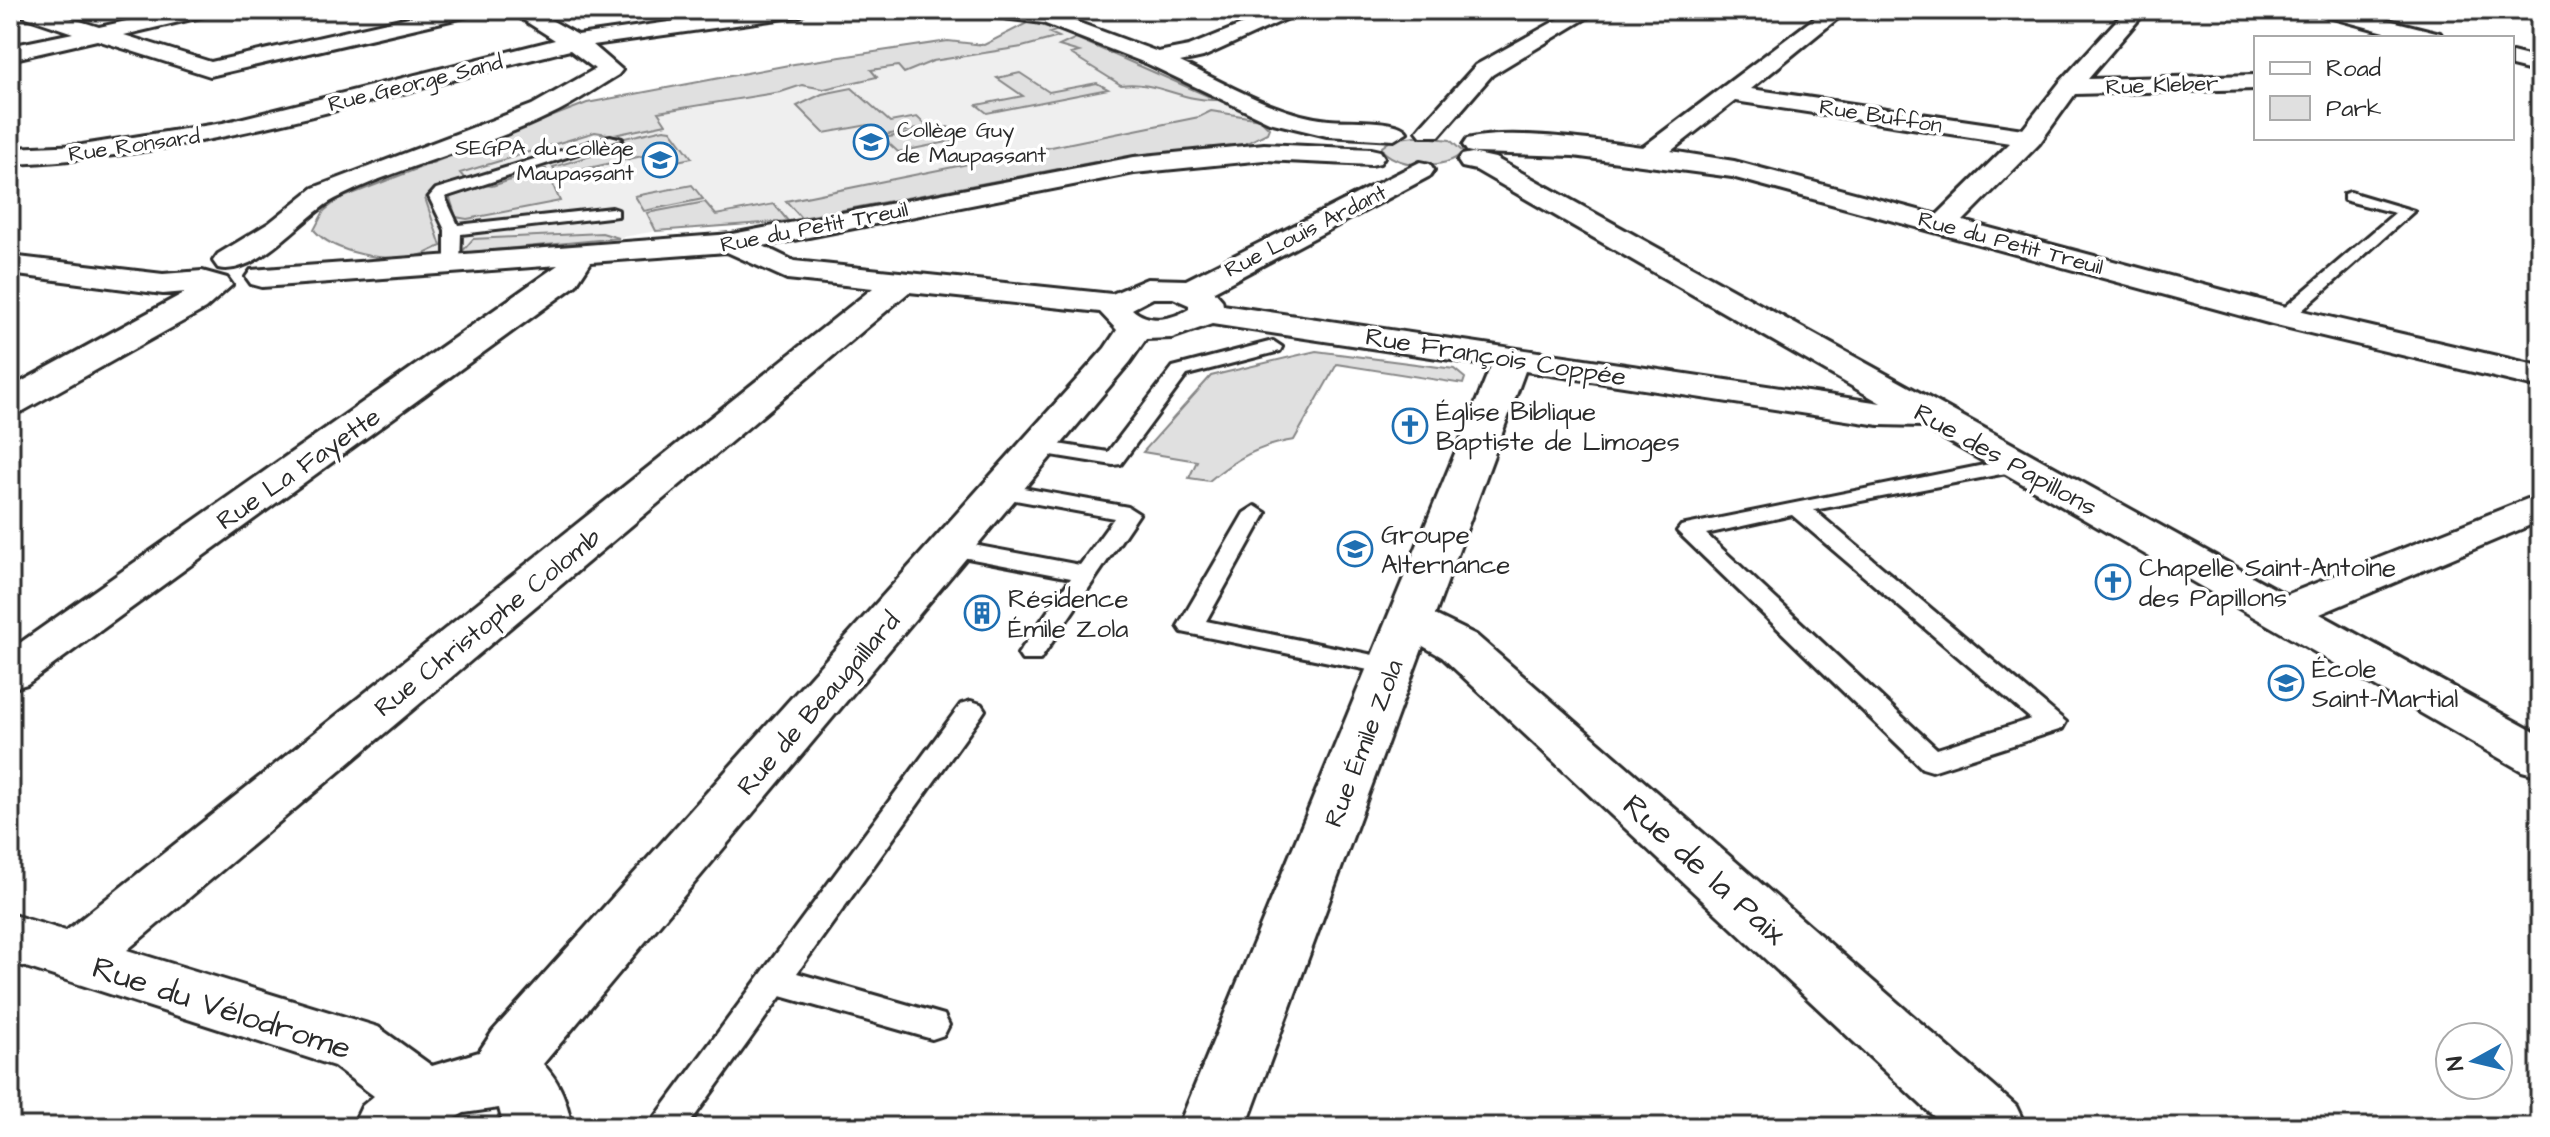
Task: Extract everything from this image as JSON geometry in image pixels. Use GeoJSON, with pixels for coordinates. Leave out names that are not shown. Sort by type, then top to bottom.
{"type":"FeatureCollection","features":[{"type":"Feature","properties":{"kind":"street"},"geometry":{"type":"LineString","coordinates":[[24,10],[210,69],[468,10]]}},
{"type":"Feature","properties":{"kind":"street"},"geometry":{"type":"LineString","coordinates":[[10,53],[206,10]]}},
{"type":"Feature","properties":{"kind":"street"},"geometry":{"type":"LineString","coordinates":[[272,256],[323,194],[541,110],[610,70],[574,42],[518,10]]}},
{"type":"Feature","properties":{"kind":"street","name":"Rue George Sand"},"geometry":{"type":"LineString","coordinates":[[256,123],[574,42],[800,10]]}},
{"type":"Feature","properties":{"kind":"street"},"geometry":{"type":"LineString","coordinates":[[987,10],[1054,13],[1278,117],[1379,143],[1430,131],[1458,136],[1474,153],[1450,168],[1420,170],[1391,166],[1379,143]]}},
{"type":"Feature","properties":{"kind":"street"},"geometry":{"type":"LineString","coordinates":[[1156,59],[1195,52],[1296,10]]}},
{"type":"Feature","properties":{"kind":"street"},"geometry":{"type":"LineString","coordinates":[[1430,131],[1484,70],[1590,10]]}},
{"type":"Feature","properties":{"kind":"street"},"geometry":{"type":"LineString","coordinates":[[1649,155],[1838,10]]}},
{"type":"Feature","properties":{"kind":"street"},"geometry":{"type":"LineString","coordinates":[[1944,224],[2030,138],[2068,87],[2137,10]]}},
{"type":"Feature","properties":{"kind":"street"},"geometry":{"type":"LineString","coordinates":[[2325,10],[2424,36]]}},
{"type":"Feature","properties":{"kind":"street"},"geometry":{"type":"LineString","coordinates":[[2378,36],[2398,29]]}},
{"type":"Feature","properties":{"kind":"street"},"geometry":{"type":"LineString","coordinates":[[2514,60],[2540,66]]}},
{"type":"Feature","properties":{"kind":"street","name":"Rue Kleber"},"geometry":{"type":"LineString","coordinates":[[2068,87],[2254,82]]}},
{"type":"Feature","properties":{"kind":"street","name":"Rue Buffon"},"geometry":{"type":"LineString","coordinates":[[1732,93],[2030,138]]}},
{"type":"Feature","properties":{"kind":"street"},"geometry":{"type":"LineString","coordinates":[[1278,117],[1314,149]]}},
{"type":"Feature","properties":{"kind":"street"},"geometry":{"type":"LineString","coordinates":[[1264,152],[1280,135],[1278,117]]}},
{"type":"Feature","properties":{"kind":"street","name":"Rue Ronsard"},"geometry":{"type":"LineString","coordinates":[[10,156],[106,150],[185,139],[256,123]]}},
{"type":"Feature","properties":{"kind":"street","name":"Rue du Petit Treuil"},"geometry":{"type":"LineString","coordinates":[[10,265],[163,284],[214,274],[272,256],[302,276],[359,269],[579,257],[732,243],[1134,165],[1379,143]]}},
{"type":"Feature","properties":{"kind":"street","name":"Rue du Petit Treuil"},"geometry":{"type":"LineString","coordinates":[[1474,153],[1556,146],[1649,155],[1734,169],[2284,317],[2540,377]]}},
{"type":"Feature","properties":{"kind":"street","name":"Rue des Papillons"},"geometry":{"type":"LineString","coordinates":[[1474,153],[1485,164],[2014,465],[2540,758]]}},
{"type":"Feature","properties":{"kind":"street","name":"Rue Louis Ardant"},"geometry":{"type":"LineString","coordinates":[[1127,315],[1178,326],[1198,302],[1420,170]]}},
{"type":"Feature","properties":{"kind":"street"},"geometry":{"type":"LineString","coordinates":[[732,243],[787,270],[1127,315]]}},
{"type":"Feature","properties":{"kind":"street","name":"Rue La Fayette"},"geometry":{"type":"LineString","coordinates":[[10,673],[565,278],[579,257]]}},
{"type":"Feature","properties":{"kind":"street"},"geometry":{"type":"LineString","coordinates":[[10,403],[193,302],[214,274]]}},
{"type":"Feature","properties":{"kind":"street","name":"Rue Christophe Colomb"},"geometry":{"type":"LineString","coordinates":[[74,959],[899,284]]}},
{"type":"Feature","properties":{"kind":"street","name":"Rue François Coppée"},"geometry":{"type":"LineString","coordinates":[[1198,302],[1512,358],[1879,414],[1928,415]]}},
{"type":"Feature","properties":{"kind":"street","name":"Rue de Beaugaillard"},"geometry":{"type":"LineString","coordinates":[[536,1111],[516,1050],[1118,355],[1127,315]]}},
{"type":"Feature","properties":{"kind":"street","name":"Rue Émile Zola"},"geometry":{"type":"LineString","coordinates":[[1212,1127],[1512,358]]}},
{"type":"Feature","properties":{"kind":"street"},"geometry":{"type":"LineString","coordinates":[[2282,613],[2540,506]]}},
{"type":"Feature","properties":{"kind":"street","name":"Rue de la Paix"},"geometry":{"type":"LineString","coordinates":[[1402,644],[1459,646],[1992,1127]]}},
{"type":"Feature","properties":{"kind":"street","name":"Rue du Vélodrome"},"geometry":{"type":"LineString","coordinates":[[10,938],[355,1046],[400,1078],[404,1113]]}},
{"type":"Feature","properties":{"kind":"street"},"geometry":{"type":"LineString","coordinates":[[404,1113],[472,1080],[536,1111]]}},
{"type":"Feature","properties":{"kind":"lane"},"geometry":{"type":"LineString","coordinates":[[451,265],[453,230],[437,197],[441,192],[615,139]]}},
{"type":"Feature","properties":{"kind":"lane"},"geometry":{"type":"LineString","coordinates":[[2284,317],[2406,211],[2350,197]]}},
{"type":"Feature","properties":{"kind":"lane"},"geometry":{"type":"LineString","coordinates":[[453,230],[612,213]]}},
{"type":"Feature","properties":{"kind":"lane"},"geometry":{"type":"LineString","coordinates":[[1039,447],[1113,459],[1180,371],[1273,347]]}},
{"type":"Feature","properties":{"kind":"lane"},"geometry":{"type":"LineString","coordinates":[[1796,507],[2052,722],[1932,761],[1689,531],[1796,507],[2014,465]]}},
{"type":"Feature","properties":{"kind":"lane"},"geometry":{"type":"LineString","coordinates":[[1001,491],[1128,514],[1031,654]]}},
{"type":"Feature","properties":{"kind":"lane"},"geometry":{"type":"LineString","coordinates":[[1255,513],[1191,626],[1402,644]]}},
{"type":"Feature","properties":{"kind":"lane"},"geometry":{"type":"LineString","coordinates":[[952,548],[1089,574]]}},
{"type":"Feature","properties":{"kind":"lane"},"geometry":{"type":"LineString","coordinates":[[666,1127],[971,710]]}},
{"type":"Feature","properties":{"kind":"lane"},"geometry":{"type":"LineString","coordinates":[[773,980],[932,1025]]}},
{"type":"Feature","properties":{"kind":"shaded area","name":"Collège Guy de Maupassant"},"geometry":{"type":"Polygon","coordinates":[[[1029,22],[1068,35],[1260,119],[1269,128],[1267,133],[1245,144],[1100,161],[788,221],[656,231],[607,240],[389,256],[338,248],[323,241],[314,230],[324,211],[339,199],[587,103],[794,64],[948,41],[984,45],[1029,22]]]}},
{"type":"Feature","properties":{"kind":"green space"},"geometry":{"type":"Polygon","coordinates":[[[1029,22],[1058,30],[1050,33],[1059,37],[1022,47],[933,61],[904,73],[898,66],[871,70],[877,77],[824,89],[802,85],[781,92],[658,112],[666,124],[614,135],[595,132],[460,173],[465,179],[434,189],[425,198],[441,246],[420,255],[391,258],[362,254],[335,245],[314,230],[324,211],[339,199],[587,103],[794,64],[948,41],[984,45],[1029,22]]]}},
{"type":"Feature","properties":{"kind":"green space"},"geometry":{"type":"Polygon","coordinates":[[[1076,38],[1217,100],[1193,98],[1134,84],[1121,85],[1071,54],[1079,52],[1059,46],[1076,38]]]}},
{"type":"Feature","properties":{"kind":"green space"},"geometry":{"type":"Polygon","coordinates":[[[1020,73],[1049,92],[1097,83],[1108,89],[987,113],[977,105],[1023,96],[997,78],[1020,73]]]}},
{"type":"Feature","properties":{"kind":"green space"},"geometry":{"type":"Polygon","coordinates":[[[852,88],[890,122],[917,117],[928,127],[880,136],[868,125],[824,133],[797,106],[822,94],[852,88]]]}},
{"type":"Feature","properties":{"kind":"green space"},"geometry":{"type":"Polygon","coordinates":[[[1211,111],[1260,119],[1269,128],[1267,133],[1245,144],[1100,161],[801,218],[786,201],[1199,117],[1211,111]]]}},
{"type":"Feature","properties":{"kind":"green space"},"geometry":{"type":"Polygon","coordinates":[[[948,127],[963,139],[898,152],[883,138],[948,127]]]}},
{"type":"Feature","properties":{"kind":"green space"},"geometry":{"type":"Polygon","coordinates":[[[671,130],[692,158],[672,162],[664,151],[558,175],[553,167],[631,144],[620,139],[671,130]]]}},
{"type":"Feature","properties":{"kind":"green space"},"geometry":{"type":"Polygon","coordinates":[[[1415,136],[1450,140],[1463,152],[1446,162],[1423,165],[1400,161],[1383,151],[1382,147],[1393,139],[1415,136]]]}},
{"type":"Feature","properties":{"kind":"green space"},"geometry":{"type":"Polygon","coordinates":[[[546,169],[560,201],[467,219],[456,217],[449,195],[476,184],[492,186],[546,169]]]}},
{"type":"Feature","properties":{"kind":"green space"},"geometry":{"type":"Polygon","coordinates":[[[692,185],[703,199],[644,211],[635,196],[692,185]]]}},
{"type":"Feature","properties":{"kind":"green space"},"geometry":{"type":"Polygon","coordinates":[[[705,202],[716,215],[774,204],[788,221],[656,231],[647,213],[705,202]]]}},
{"type":"Feature","properties":{"kind":"green space"},"geometry":{"type":"Polygon","coordinates":[[[602,233],[619,238],[461,253],[473,239],[602,233]]]}},
{"type":"Feature","properties":{"kind":"green space"},"geometry":{"type":"Polygon","coordinates":[[[1316,351],[1454,369],[1465,378],[1463,384],[1337,364],[1294,440],[1248,454],[1209,481],[1189,478],[1197,461],[1143,452],[1211,376],[1316,351]]]}},
{"type":"Feature","properties":{"kind":"place","name":"Collège Guy de Maupassant"},"geometry":{"type":"Point","coordinates":[871,142]}},
{"type":"Feature","properties":{"kind":"place","name":"SEGPA du collège Maupassant"},"geometry":{"type":"Point","coordinates":[660,160]}},
{"type":"Feature","properties":{"kind":"place","name":"Église Biblique Baptiste de Limoges"},"geometry":{"type":"Point","coordinates":[1410,426]}},
{"type":"Feature","properties":{"kind":"place","name":"Groupe Alternance"},"geometry":{"type":"Point","coordinates":[1355,549]}},
{"type":"Feature","properties":{"kind":"place","name":"Chapelle Saint-Antoine des Papillons"},"geometry":{"type":"Point","coordinates":[2113,582]}},
{"type":"Feature","properties":{"kind":"place","name":"Résidence Émile Zola"},"geometry":{"type":"Point","coordinates":[982,613]}},
{"type":"Feature","properties":{"kind":"place","name":"École Saint-Martial"},"geometry":{"type":"Point","coordinates":[2286,683]}}]}
